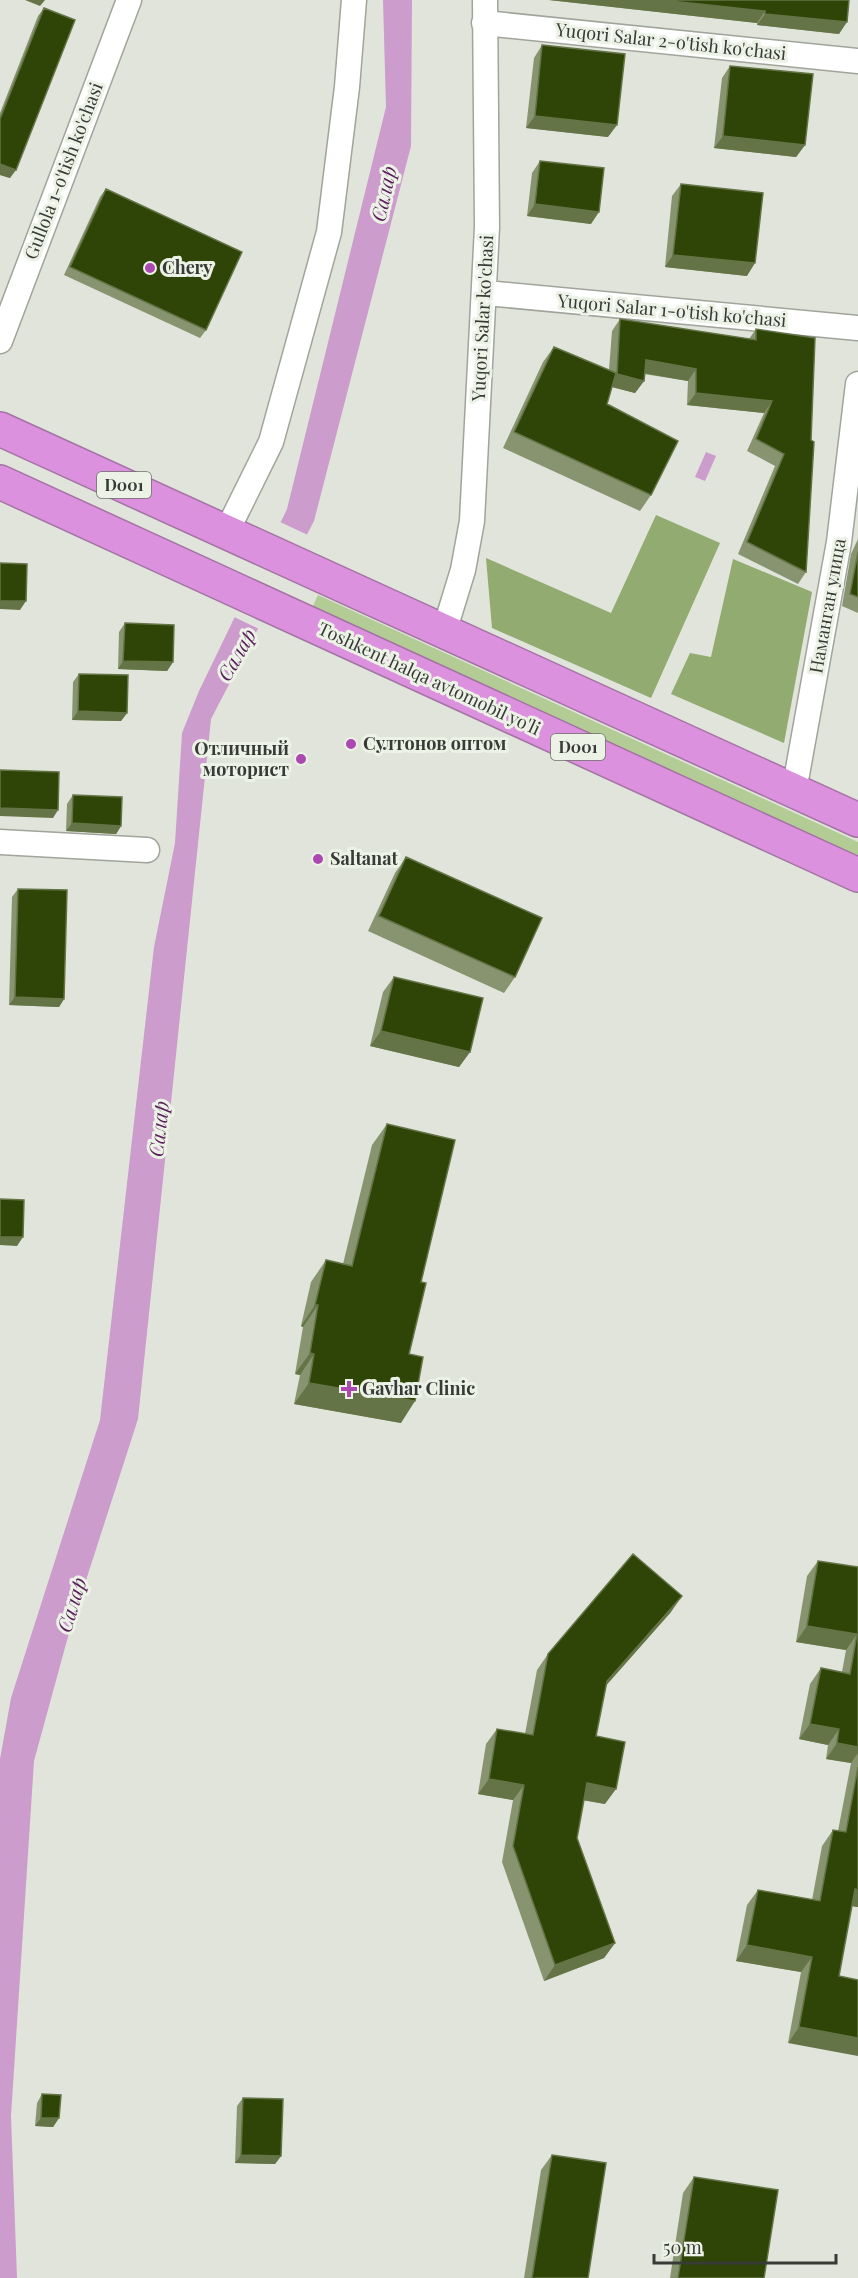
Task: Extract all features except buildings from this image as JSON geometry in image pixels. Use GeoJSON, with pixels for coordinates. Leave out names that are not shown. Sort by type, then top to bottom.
{"type":"FeatureCollection","features":[{"type":"Feature","properties":{"kind":"highway","name":"D001"},"geometry":{"type":"LineString","coordinates":[[0,429],[858,820]]}},
{"type":"Feature","properties":{"kind":"highway","name":"Toshkent halqa avtomobil yo'li"},"geometry":{"type":"LineString","coordinates":[[0,482],[858,875]]}},
{"type":"Feature","properties":{"kind":"street","name":"Gullola 1-o'tish ko'chasi"},"geometry":{"type":"LineString","coordinates":[[0,341],[129,0]]}},
{"type":"Feature","properties":{"kind":"street"},"geometry":{"type":"LineString","coordinates":[[237,538],[271,442],[329,232],[347,87],[354,0]]}},
{"type":"Feature","properties":{"kind":"street","name":"Yuqori Salar 2-o'tish ko'chasi"},"geometry":{"type":"LineString","coordinates":[[484,11],[858,61]]}},
{"type":"Feature","properties":{"kind":"street","name":"Yuqori Salar ko'chasi"},"geometry":{"type":"LineString","coordinates":[[444,632],[463,570],[472,521],[486,294],[484,11]]}},
{"type":"Feature","properties":{"kind":"street","name":"Yuqori Salar 1-o'tish ko'chasi"},"geometry":{"type":"LineString","coordinates":[[486,294],[858,328]]}},
{"type":"Feature","properties":{"kind":"street","name":"Наманган улица"},"geometry":{"type":"LineString","coordinates":[[794,791],[839,542],[856,419],[858,384]]}},
{"type":"Feature","properties":{"kind":"street"},"geometry":{"type":"LineString","coordinates":[[0,842],[147,850]]}},
{"type":"Feature","properties":{"kind":"green space"},"geometry":{"type":"Polygon","coordinates":[[[656,515],[720,543],[651,698],[492,628],[486,558],[611,613],[656,515]]]}},
{"type":"Feature","properties":{"kind":"green space"},"geometry":{"type":"Polygon","coordinates":[[[733,559],[812,592],[784,743],[671,694],[690,653],[711,657],[733,559]]]}},
{"type":"Feature","properties":{"kind":"green space"},"geometry":{"type":"Polygon","coordinates":[[[318,595],[858,842],[858,860],[311,610],[318,595]]]}},
{"type":"Feature","properties":{"kind":"water","name":"Салар"},"geometry":{"type":"Polygon","coordinates":[[[383,0],[412,0],[411,146],[314,521],[211,719],[138,1419],[69,1633],[34,1761],[11,2116],[17,2278],[0,2278],[0,1759],[11,1698],[100,1420],[154,947],[175,843],[182,733],[199,691],[287,509],[386,107],[383,0]]]}},
{"type":"Feature","properties":{"kind":"water"},"geometry":{"type":"Polygon","coordinates":[[[706,452],[716,456],[705,481],[695,477],[706,452]]]}},
{"type":"Feature","properties":{"kind":"pier"},"geometry":{"type":"Polygon","coordinates":[[[278,521],[310,536],[261,630],[232,616],[278,521]]]}},
{"type":"Feature","properties":{"kind":"place","name":"Chery"},"geometry":{"type":"Point","coordinates":[150,268]}},
{"type":"Feature","properties":{"kind":"place","name":"Султонов оптом"},"geometry":{"type":"Point","coordinates":[351,744]}},
{"type":"Feature","properties":{"kind":"place","name":"Отличный моторист"},"geometry":{"type":"Point","coordinates":[301,759]}},
{"type":"Feature","properties":{"kind":"place","name":"Saltanat"},"geometry":{"type":"Point","coordinates":[318,859]}},
{"type":"Feature","properties":{"kind":"place","name":"Gavhar Clinic"},"geometry":{"type":"Point","coordinates":[349,1389]}}]}
